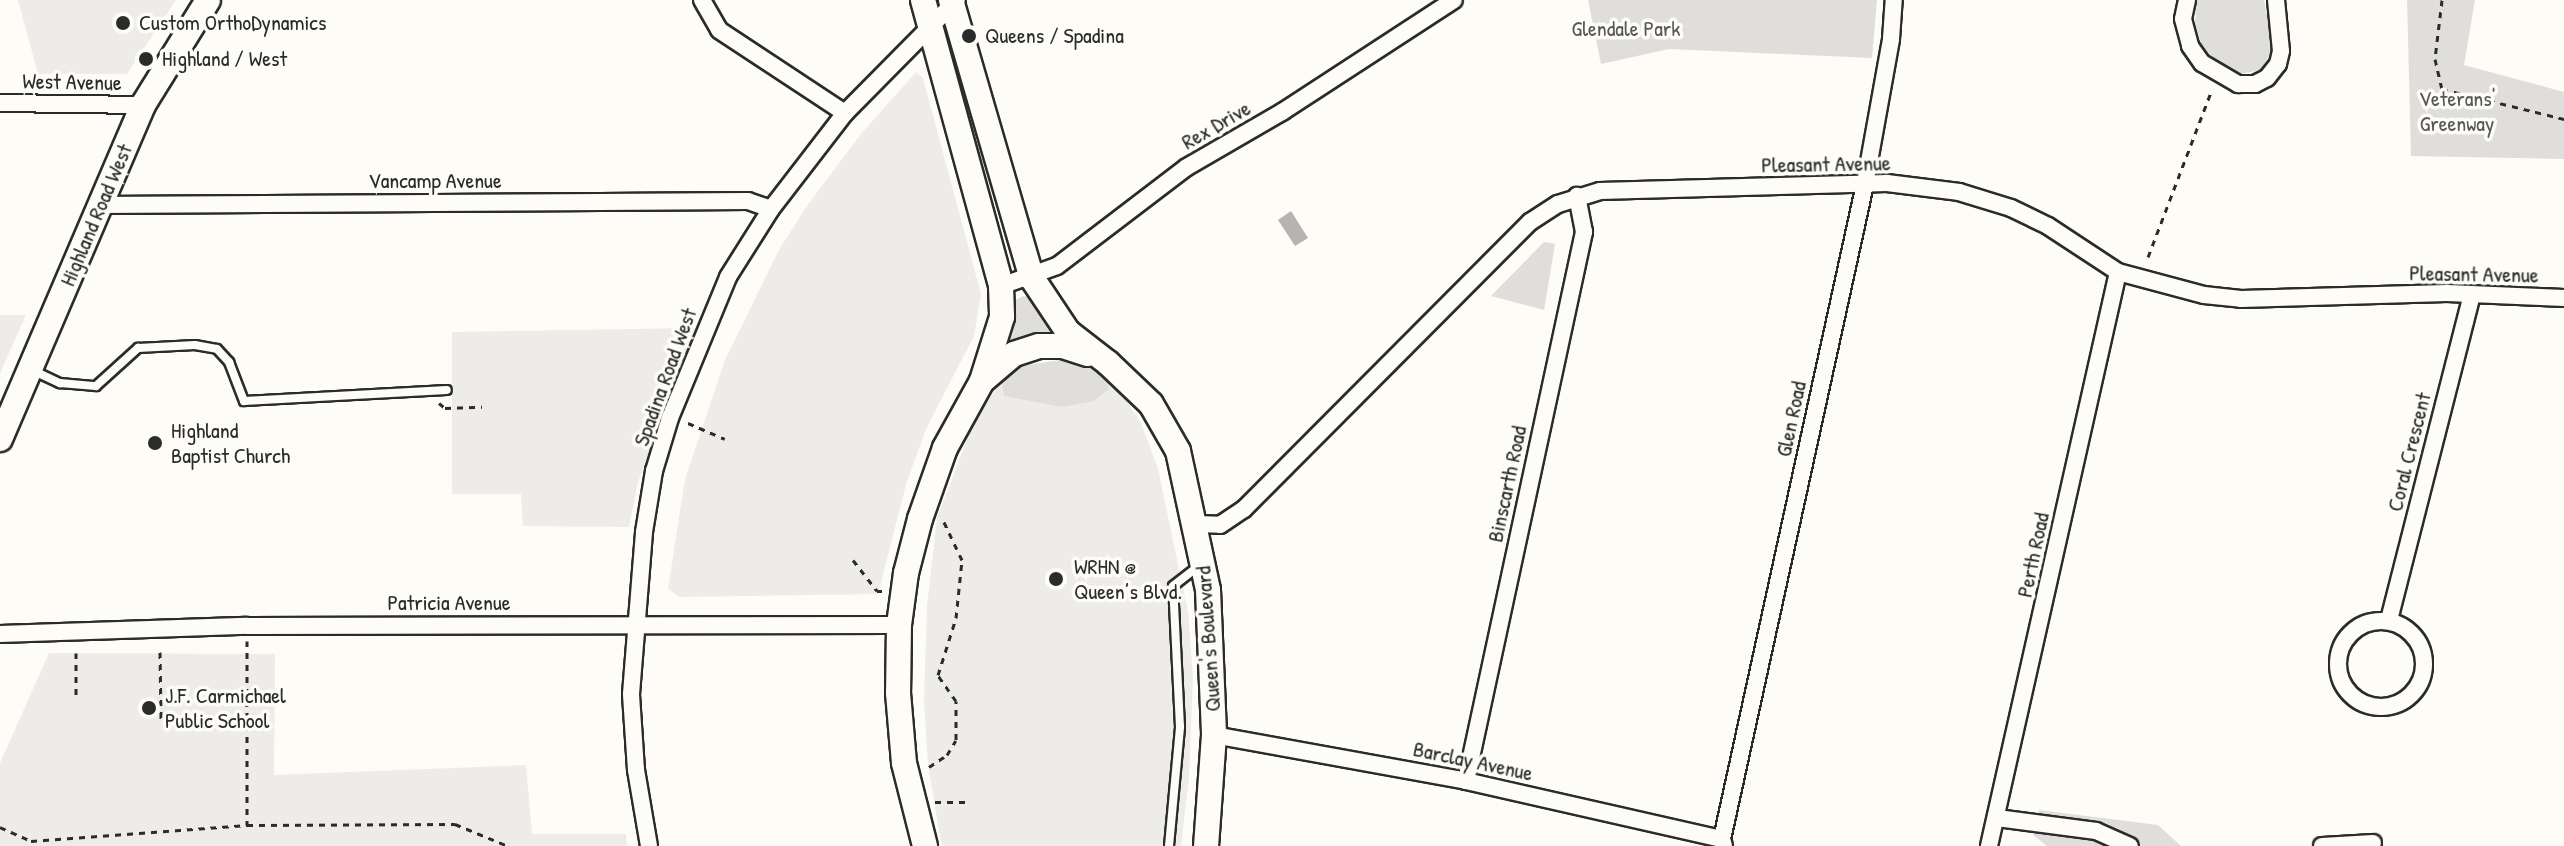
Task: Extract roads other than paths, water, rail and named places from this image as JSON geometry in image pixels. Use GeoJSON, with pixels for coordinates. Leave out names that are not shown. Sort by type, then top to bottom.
{"type":"FeatureCollection","features":[{"type":"Feature","properties":{"kind":"street","name":"Highland Road West"},"geometry":{"type":"LineString","coordinates":[[0,439],[6,410],[31,369],[143,105],[208,0]]}},
{"type":"Feature","properties":{"kind":"street"},"geometry":{"type":"LineString","coordinates":[[702,0],[719,30],[845,113]]}},
{"type":"Feature","properties":{"kind":"street","name":"Queen's Boulevard"},"geometry":{"type":"LineString","coordinates":[[923,0],[1001,286],[1002,317],[982,381],[945,448],[920,519],[906,573],[899,625],[901,736],[925,846]]}},
{"type":"Feature","properties":{"kind":"street","name":"Rex Drive"},"geometry":{"type":"LineString","coordinates":[[1001,286],[1032,278],[1057,266],[1187,167],[1295,104],[1454,0]]}},
{"type":"Feature","properties":{"kind":"street","name":"Glen Road"},"geometry":{"type":"LineString","coordinates":[[1723,842],[1865,184],[1891,39],[1894,0]]}},
{"type":"Feature","properties":{"kind":"street"},"geometry":{"type":"LineString","coordinates":[[2187,0],[2183,19],[2190,46],[2202,63],[2238,84],[2255,84],[2267,78],[2278,64],[2281,51],[2276,0]]}},
{"type":"Feature","properties":{"kind":"street","name":"Spadina Road West"},"geometry":{"type":"LineString","coordinates":[[649,846],[636,770],[632,709],[634,624],[654,471],[670,418],[728,277],[771,209],[845,113],[954,1]]}},
{"type":"Feature","properties":{"kind":"street","name":"Queen's Boulevard"},"geometry":{"type":"LineString","coordinates":[[954,1],[1032,278],[1047,306],[1068,332],[1108,363],[1151,404],[1178,451],[1204,563],[1214,735],[1206,846]]}},
{"type":"Feature","properties":{"kind":"street","name":"West Avenue"},"geometry":{"type":"LineString","coordinates":[[0,103],[143,105]]}},
{"type":"Feature","properties":{"kind":"street","name":"Pleasant Avenue"},"geometry":{"type":"LineString","coordinates":[[1196,524],[1220,525],[1238,515],[1530,222],[1577,196],[1600,191],[1887,183],[1959,192],[2011,208],[2048,226],[2118,272],[2204,295],[2241,299],[2472,294],[2564,298]]}},
{"type":"Feature","properties":{"kind":"street","name":"Binscarth Road"},"geometry":{"type":"LineString","coordinates":[[1466,781],[1584,232],[1577,196]]}},
{"type":"Feature","properties":{"kind":"street","name":"Vancamp Avenue"},"geometry":{"type":"LineString","coordinates":[[98,205],[748,201],[771,209]]}},
{"type":"Feature","properties":{"kind":"street","name":"Perth Road"},"geometry":{"type":"LineString","coordinates":[[1989,846],[2118,272]]}},
{"type":"Feature","properties":{"kind":"street","name":"Coral Crescent"},"geometry":{"type":"LineString","coordinates":[[2389,620],[2472,294]]}},
{"type":"Feature","properties":{"kind":"street","name":"Queen's Boulevard"},"geometry":{"type":"LineString","coordinates":[[982,381],[1014,354],[1039,346],[1063,346],[1108,363]]}},
{"type":"Feature","properties":{"kind":"street"},"geometry":{"type":"LineString","coordinates":[[2389,620],[2414,634],[2424,653],[2425,669],[2418,687],[2401,703],[2370,706],[2346,690],[2339,677],[2339,650],[2354,629],[2367,622],[2389,620]]}},
{"type":"Feature","properties":{"kind":"street","name":"Patricia Avenue"},"geometry":{"type":"LineString","coordinates":[[0,634],[247,626],[899,625]]}},
{"type":"Feature","properties":{"kind":"street","name":"Barclay Avenue"},"geometry":{"type":"LineString","coordinates":[[1214,735],[1466,781],[1723,842]]}},
{"type":"Feature","properties":{"kind":"street"},"geometry":{"type":"LineString","coordinates":[[1997,818],[2096,831],[2130,846]]}},
{"type":"Feature","properties":{"kind":"street"},"geometry":{"type":"LineString","coordinates":[[2322,846],[2373,843]]}},
{"type":"Feature","properties":{"kind":"lane"},"geometry":{"type":"LineString","coordinates":[[31,369],[60,383],[96,386],[138,348],[195,345],[217,349],[229,362],[244,401],[447,390]]}},
{"type":"Feature","properties":{"kind":"lane"},"geometry":{"type":"LineString","coordinates":[[1169,846],[1180,727],[1173,586],[1204,563]]}},
{"type":"Feature","properties":{"kind":"place","name":"Custom OrthoDynamics"},"geometry":{"type":"Point","coordinates":[123,23]}},
{"type":"Feature","properties":{"kind":"place","name":"Queens / Spadina"},"geometry":{"type":"Point","coordinates":[969,36]}},
{"type":"Feature","properties":{"kind":"place","name":"Highland / West"},"geometry":{"type":"Point","coordinates":[146,59]}},
{"type":"Feature","properties":{"kind":"place","name":"Highland Baptist Church"},"geometry":{"type":"Point","coordinates":[155,443]}},
{"type":"Feature","properties":{"kind":"place","name":"WRHN @ Queen’s Blvd."},"geometry":{"type":"Point","coordinates":[1056,579]}},
{"type":"Feature","properties":{"kind":"place","name":"J.F. Carmichael Public School"},"geometry":{"type":"Point","coordinates":[149,708]}},
{"type":"Feature","properties":{"kind":"park label","name":"Glendale Park"},"geometry":{"type":"Point","coordinates":[1626,29]}},
{"type":"Feature","properties":{"kind":"park label","name":"Veterans' Greenway"},"geometry":{"type":"Point","coordinates":[2457,110]}}]}
